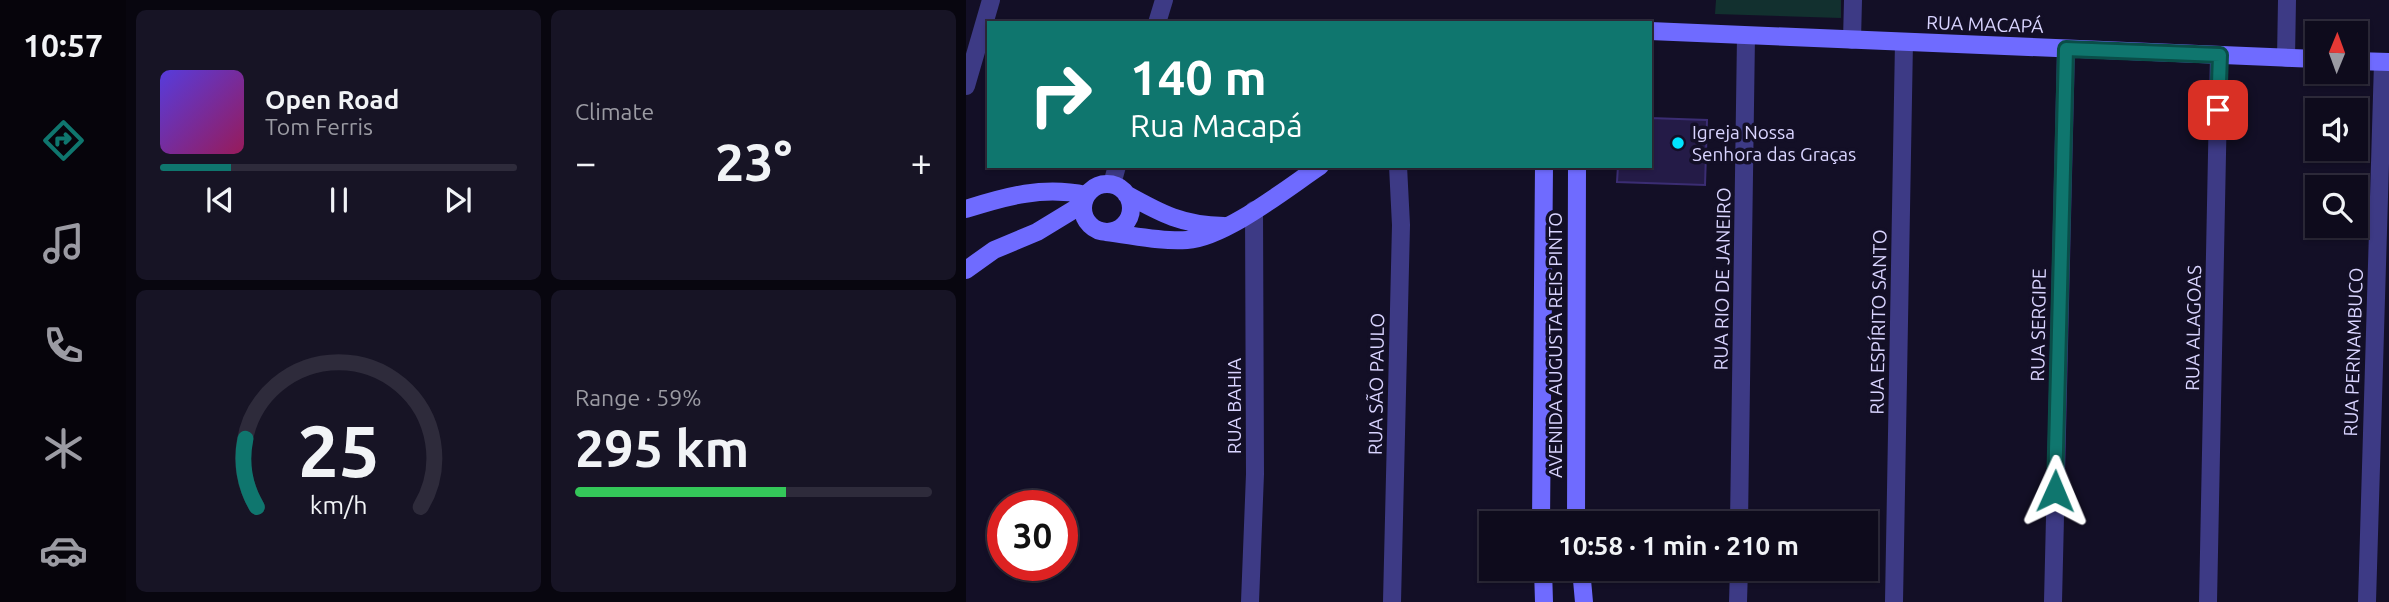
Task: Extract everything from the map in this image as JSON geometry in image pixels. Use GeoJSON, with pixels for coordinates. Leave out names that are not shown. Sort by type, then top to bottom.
{"type":"FeatureCollection","features":[{"type":"Feature","properties":{"kind":"main road","name":"RUA MACAPÁ"},"geometry":{"type":"LineString","coordinates":[[1652,32],[2305,59]]}},
{"type":"Feature","properties":{"kind":"main road"},"geometry":{"type":"LineString","coordinates":[[2368,61],[2386,62]]}},
{"type":"Feature","properties":{"kind":"main road"},"geometry":{"type":"LineString","coordinates":[[1085,199],[1083,214],[1088,223],[1105,232],[1188,240],[1207,236],[1254,210],[1317,168]]}},
{"type":"Feature","properties":{"kind":"main road","name":"AVENIDA AUGUSTA REIS PINTO"},"geometry":{"type":"LineString","coordinates":[[1541,511],[1544,168]]}},
{"type":"Feature","properties":{"kind":"main road","name":"AVENIDA AUGUSTA REIS PINTO"},"geometry":{"type":"LineString","coordinates":[[1576,511],[1577,168]]}},
{"type":"Feature","properties":{"kind":"main road"},"geometry":{"type":"LineString","coordinates":[[966,270],[994,250],[1037,232],[1085,199],[1093,188],[1119,189],[1169,218],[1188,224],[1224,226]]}},
{"type":"Feature","properties":{"kind":"main road"},"geometry":{"type":"LineString","coordinates":[[1105,232],[1122,226],[1131,211],[1119,189]]}},
{"type":"Feature","properties":{"kind":"main road"},"geometry":{"type":"LineString","coordinates":[[966,209],[1008,195],[1041,190],[1065,190],[1085,199]]}},
{"type":"Feature","properties":{"kind":"main road"},"geometry":{"type":"LineString","coordinates":[[1037,232],[1088,223]]}},
{"type":"Feature","properties":{"kind":"main road"},"geometry":{"type":"LineString","coordinates":[[1543,581],[1544,602]]}},
{"type":"Feature","properties":{"kind":"main road"},"geometry":{"type":"LineString","coordinates":[[1582,581],[1584,602]]}},
{"type":"Feature","properties":{"kind":"street"},"geometry":{"type":"LineString","coordinates":[[966,86],[991,0]]}},
{"type":"Feature","properties":{"kind":"street"},"geometry":{"type":"LineString","coordinates":[[1158,21],[1164,0]]}},
{"type":"Feature","properties":{"kind":"street"},"geometry":{"type":"LineString","coordinates":[[1852,40],[1853,0]]}},
{"type":"Feature","properties":{"kind":"street"},"geometry":{"type":"LineString","coordinates":[[2286,58],[2287,0]]}},
{"type":"Feature","properties":{"kind":"street","name":"RUA RIO DE JANEIRO"},"geometry":{"type":"LineString","coordinates":[[1739,511],[1746,36]]}},
{"type":"Feature","properties":{"kind":"street","name":"RUA ESPÍRITO SANTO"},"geometry":{"type":"LineString","coordinates":[[1894,602],[1904,42]]}},
{"type":"Feature","properties":{"kind":"street","name":"RUA SERGIPE"},"geometry":{"type":"LineString","coordinates":[[2053,602],[2066,49]]}},
{"type":"Feature","properties":{"kind":"street","name":"RUA ALAGOAS"},"geometry":{"type":"LineString","coordinates":[[2208,602],[2220,55]]}},
{"type":"Feature","properties":{"kind":"street","name":"RUA PERNAMBUCO"},"geometry":{"type":"LineString","coordinates":[[2367,602],[2386,62]]}},
{"type":"Feature","properties":{"kind":"street"},"geometry":{"type":"LineString","coordinates":[[1116,168],[1119,189]]}},
{"type":"Feature","properties":{"kind":"street","name":"RUA SÃO PAULO"},"geometry":{"type":"LineString","coordinates":[[1392,602],[1401,225],[1398,168]]}},
{"type":"Feature","properties":{"kind":"street","name":"RUA BAHIA"},"geometry":{"type":"LineString","coordinates":[[1250,602],[1255,474],[1254,210]]}},
{"type":"Feature","properties":{"kind":"street"},"geometry":{"type":"LineString","coordinates":[[1738,602],[1739,581]]}},
{"type":"Feature","properties":{"kind":"green space"},"geometry":{"type":"Polygon","coordinates":[[[1716,0],[1841,0],[1841,18],[1715,14],[1716,0]]]}},
{"type":"Feature","properties":{"kind":"building","name":"Igreja Nossa Senhora das Graças"},"geometry":{"type":"Polygon","coordinates":[[[1652,118],[1707,120],[1705,185],[1617,182],[1618,168],[1652,168],[1652,118]]]}},
{"type":"Feature","properties":{"kind":"place","name":"Igreja Nossa Senhora das Graças"},"geometry":{"type":"Point","coordinates":[1678,143]}},
{"type":"Feature","properties":{"kind":"route"},"geometry":{"type":"LineString","coordinates":[[2055,491],[2066,49],[2220,55],[2218,110]]}}]}
